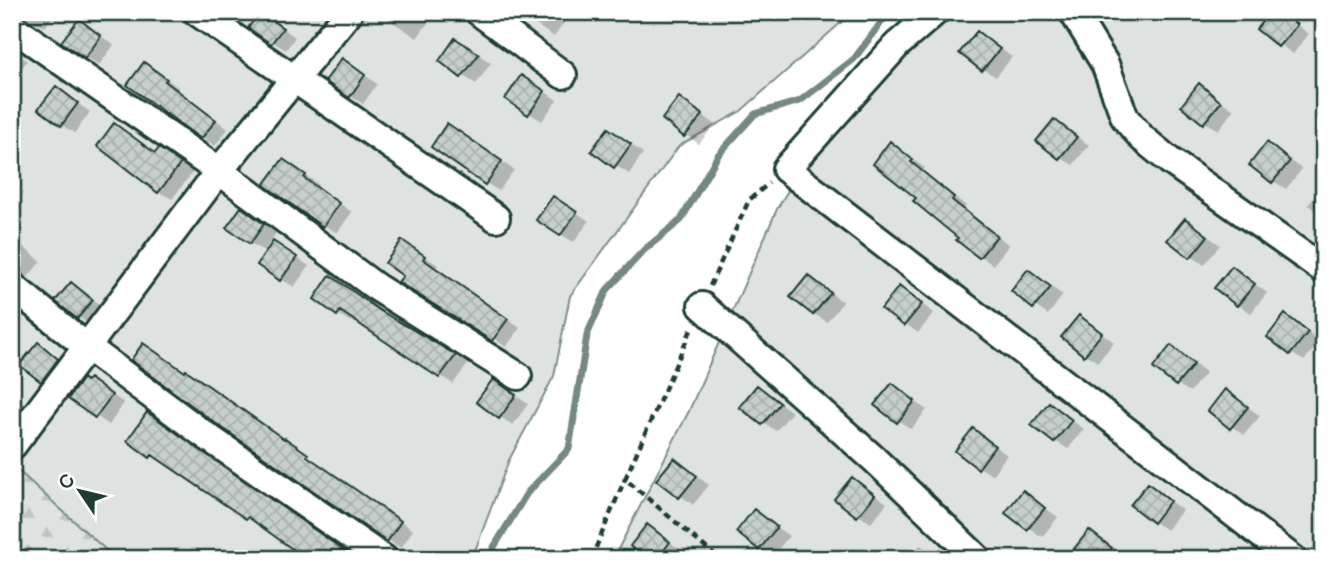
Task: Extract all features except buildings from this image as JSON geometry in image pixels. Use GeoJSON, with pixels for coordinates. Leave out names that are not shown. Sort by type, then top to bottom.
{"type":"FeatureCollection","features":[{"type":"Feature","properties":{"kind":"lane"},"geometry":{"type":"LineString","coordinates":[[197,12],[496,218]]}},
{"type":"Feature","properties":{"kind":"lane"},"geometry":{"type":"LineString","coordinates":[[13,445],[219,171],[349,12]]}},
{"type":"Feature","properties":{"kind":"lane"},"geometry":{"type":"LineString","coordinates":[[479,12],[564,75]]}},
{"type":"Feature","properties":{"kind":"lane"},"geometry":{"type":"LineString","coordinates":[[935,12],[897,45],[786,169],[1293,559]]}},
{"type":"Feature","properties":{"kind":"lane"},"geometry":{"type":"LineString","coordinates":[[1073,12],[1105,64],[1125,118],[1142,138],[1170,161],[1324,270]]}},
{"type":"Feature","properties":{"kind":"lane"},"geometry":{"type":"LineString","coordinates":[[12,27],[219,171],[376,287],[517,376]]}},
{"type":"Feature","properties":{"kind":"lane"},"geometry":{"type":"LineString","coordinates":[[12,286],[87,347],[202,433],[384,559]]}},
{"type":"Feature","properties":{"kind":"lane"},"geometry":{"type":"LineString","coordinates":[[702,306],[874,460],[978,559]]}},
{"type":"Feature","properties":{"kind":"path"},"geometry":{"type":"LineString","coordinates":[[591,559],[749,200],[786,169]]}},
{"type":"Feature","properties":{"kind":"path"},"geometry":{"type":"LineString","coordinates":[[625,479],[719,559]]}},
{"type":"Feature","properties":{"kind":"green space"},"geometry":{"type":"Polygon","coordinates":[[[12,12],[853,12],[741,111],[679,146],[570,296],[554,376],[509,460],[474,559],[116,559],[12,465],[12,12]]]}},
{"type":"Feature","properties":{"kind":"green space"},"geometry":{"type":"Polygon","coordinates":[[[960,12],[1324,12],[1324,559],[613,559],[689,411],[777,209],[806,160],[926,36],[960,12]]]}},
{"type":"Feature","properties":{"kind":"green space"},"geometry":{"type":"Polygon","coordinates":[[[12,465],[116,559],[12,559],[12,465]]]}},
{"type":"Feature","properties":{"kind":"waterway"},"geometry":{"type":"LineString","coordinates":[[492,559],[494,547],[527,493],[569,449],[587,335],[607,290],[644,250],[681,220],[718,155],[755,114],[800,101],[854,59],[889,12]]}}]}
